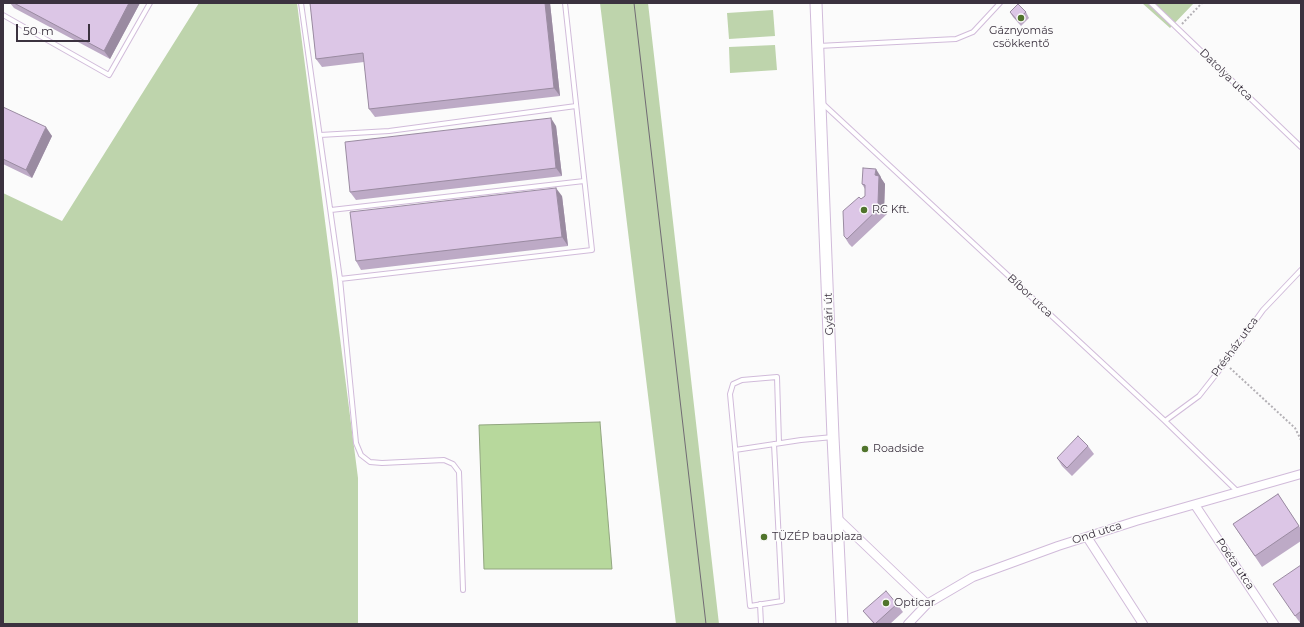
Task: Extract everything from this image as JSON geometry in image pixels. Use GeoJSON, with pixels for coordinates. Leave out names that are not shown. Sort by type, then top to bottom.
{"type":"FeatureCollection","features":[{"type":"Feature","properties":{"kind":"street","name":"Gyári út"},"geometry":{"type":"LineString","coordinates":[[816,3],[842,624]]}},
{"type":"Feature","properties":{"kind":"street","name":"Ond utca"},"geometry":{"type":"LineString","coordinates":[[908,624],[927,604],[973,577],[1058,546],[1136,521],[1301,474]]}},
{"type":"Feature","properties":{"kind":"street","name":"Poéta utca"},"geometry":{"type":"LineString","coordinates":[[1195,505],[1274,624]]}},
{"type":"Feature","properties":{"kind":"street"},"geometry":{"type":"LineString","coordinates":[[837,518],[927,604]]}},
{"type":"Feature","properties":{"kind":"street"},"geometry":{"type":"LineString","coordinates":[[1087,537],[1143,624]]}},
{"type":"Feature","properties":{"kind":"lane"},"geometry":{"type":"LineString","coordinates":[[3,15],[109,75],[150,3]]}},
{"type":"Feature","properties":{"kind":"lane"},"geometry":{"type":"LineString","coordinates":[[301,3],[340,279],[356,443],[360,455],[370,462],[382,463],[444,460],[453,464],[459,472],[463,590]]}},
{"type":"Feature","properties":{"kind":"lane"},"geometry":{"type":"LineString","coordinates":[[340,279],[592,250],[564,3]]}},
{"type":"Feature","properties":{"kind":"lane"},"geometry":{"type":"LineString","coordinates":[[818,46],[956,39],[973,32],[1000,3]]}},
{"type":"Feature","properties":{"kind":"lane","name":"Datolya utca"},"geometry":{"type":"LineString","coordinates":[[1151,3],[1301,147]]}},
{"type":"Feature","properties":{"kind":"lane","name":"Bíbor utca"},"geometry":{"type":"LineString","coordinates":[[820,102],[1165,421],[1238,492]]}},
{"type":"Feature","properties":{"kind":"lane"},"geometry":{"type":"LineString","coordinates":[[320,135],[389,131],[576,106]]}},
{"type":"Feature","properties":{"kind":"lane"},"geometry":{"type":"LineString","coordinates":[[331,210],[584,181]]}},
{"type":"Feature","properties":{"kind":"lane","name":"Présház utca"},"geometry":{"type":"LineString","coordinates":[[1165,421],[1198,396],[1225,363],[1262,310],[1301,270]]}},
{"type":"Feature","properties":{"kind":"lane"},"geometry":{"type":"LineString","coordinates":[[777,377],[777,444],[782,601],[750,606],[735,450],[730,394],[733,384],[742,380],[777,377]]}},
{"type":"Feature","properties":{"kind":"lane"},"geometry":{"type":"LineString","coordinates":[[735,450],[833,437]]}},
{"type":"Feature","properties":{"kind":"lane"},"geometry":{"type":"LineString","coordinates":[[760,604],[761,624]]}},
{"type":"Feature","properties":{"kind":"path"},"geometry":{"type":"LineString","coordinates":[[1178,28],[1202,3]]}},
{"type":"Feature","properties":{"kind":"path"},"geometry":{"type":"LineString","coordinates":[[1225,363],[1295,428],[1301,440]]}},
{"type":"Feature","properties":{"kind":"shaded area"},"geometry":{"type":"Polygon","coordinates":[[[199,3],[297,3],[358,478],[358,624],[3,624],[3,193],[62,221],[199,3]]]}},
{"type":"Feature","properties":{"kind":"shaded area"},"geometry":{"type":"Polygon","coordinates":[[[600,3],[648,3],[719,624],[676,624],[600,3]]]}},
{"type":"Feature","properties":{"kind":"shaded area"},"geometry":{"type":"Polygon","coordinates":[[[1142,3],[1194,3],[1170,28],[1142,3]]]}},
{"type":"Feature","properties":{"kind":"shaded area"},"geometry":{"type":"Polygon","coordinates":[[[773,10],[775,36],[729,39],[727,13],[773,10]]]}},
{"type":"Feature","properties":{"kind":"shaded area"},"geometry":{"type":"Polygon","coordinates":[[[775,45],[777,70],[730,73],[729,47],[775,45]]]}},
{"type":"Feature","properties":{"kind":"shaded area"},"geometry":{"type":"Polygon","coordinates":[[[600,422],[612,569],[484,569],[479,425],[600,422]]]}},
{"type":"Feature","properties":{"kind":"building"},"geometry":{"type":"Polygon","coordinates":[[[14,3],[129,3],[104,51],[14,3]]]}},
{"type":"Feature","properties":{"kind":"building"},"geometry":{"type":"Polygon","coordinates":[[[310,3],[545,3],[554,88],[369,109],[363,53],[316,59],[310,3]]]}},
{"type":"Feature","properties":{"kind":"building"},"geometry":{"type":"Polygon","coordinates":[[[1018,4],[1026,12],[1017,20],[1010,12],[1018,4]]]}},
{"type":"Feature","properties":{"kind":"building"},"geometry":{"type":"Polygon","coordinates":[[[3,107],[46,127],[26,170],[3,159],[3,107]]]}},
{"type":"Feature","properties":{"kind":"building"},"geometry":{"type":"Polygon","coordinates":[[[551,118],[556,168],[350,192],[345,142],[551,118]]]}},
{"type":"Feature","properties":{"kind":"building"},"geometry":{"type":"Polygon","coordinates":[[[863,168],[876,169],[875,175],[879,176],[878,203],[881,206],[847,239],[844,236],[843,211],[859,197],[861,199],[865,196],[865,185],[862,184],[863,168]]]}},
{"type":"Feature","properties":{"kind":"building"},"geometry":{"type":"Polygon","coordinates":[[[556,188],[562,237],[356,261],[350,212],[556,188]]]}},
{"type":"Feature","properties":{"kind":"building"},"geometry":{"type":"Polygon","coordinates":[[[1078,436],[1088,446],[1067,468],[1057,458],[1078,436]]]}},
{"type":"Feature","properties":{"kind":"building"},"geometry":{"type":"Polygon","coordinates":[[[1278,494],[1299,526],[1255,556],[1233,524],[1278,494]]]}},
{"type":"Feature","properties":{"kind":"building"},"geometry":{"type":"Polygon","coordinates":[[[1301,565],[1301,611],[1295,616],[1273,584],[1301,565]]]}},
{"type":"Feature","properties":{"kind":"building"},"geometry":{"type":"Polygon","coordinates":[[[886,591],[897,604],[875,624],[863,611],[886,591]]]}},
{"type":"Feature","properties":{"kind":"tram line"},"geometry":{"type":"LineString","coordinates":[[634,3],[706,624]]}},
{"type":"Feature","properties":{"kind":"place","name":"Gáznyomás csökkentő"},"geometry":{"type":"Point","coordinates":[1021,18]}},
{"type":"Feature","properties":{"kind":"place","name":"RC Kft."},"geometry":{"type":"Point","coordinates":[864,210]}},
{"type":"Feature","properties":{"kind":"place","name":"Roadside"},"geometry":{"type":"Point","coordinates":[865,449]}},
{"type":"Feature","properties":{"kind":"place","name":"TÜZÉP bauplaza"},"geometry":{"type":"Point","coordinates":[764,537]}},
{"type":"Feature","properties":{"kind":"place","name":"Opticar"},"geometry":{"type":"Point","coordinates":[886,603]}}]}
